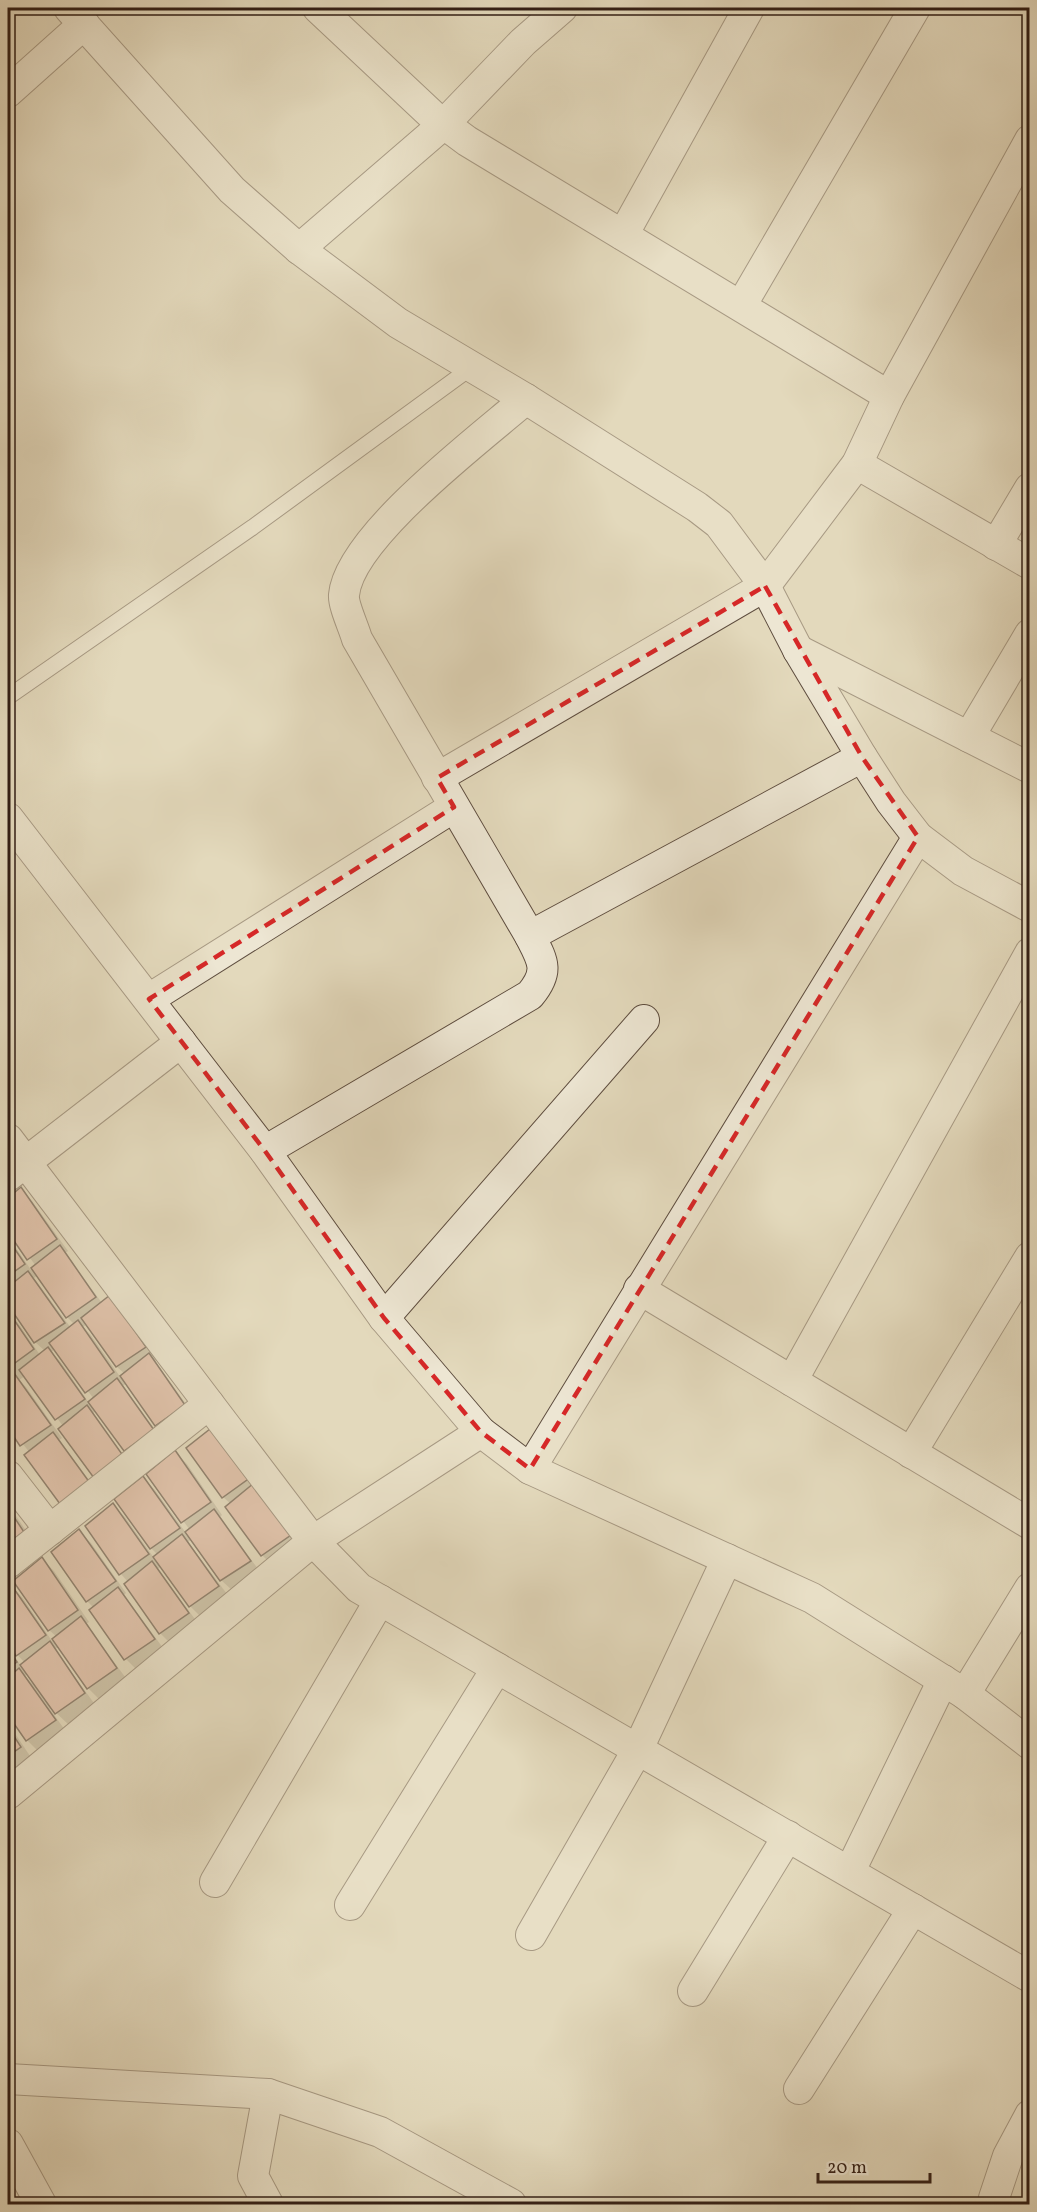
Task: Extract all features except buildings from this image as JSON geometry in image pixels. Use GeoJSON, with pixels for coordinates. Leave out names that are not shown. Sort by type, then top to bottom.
{"type":"FeatureCollection","features":[{"type":"Feature","properties":{"kind":"street"},"geometry":{"type":"LineString","coordinates":[[318,8],[432,115],[467,141],[889,396]]}},
{"type":"Feature","properties":{"kind":"street"},"geometry":{"type":"LineString","coordinates":[[299,249],[444,124],[523,42],[562,8]]}},
{"type":"Feature","properties":{"kind":"street"},"geometry":{"type":"LineString","coordinates":[[623,235],[749,8]]}},
{"type":"Feature","properties":{"kind":"street"},"geometry":{"type":"LineString","coordinates":[[741,306],[915,8]]}},
{"type":"Feature","properties":{"kind":"street"},"geometry":{"type":"LineString","coordinates":[[8,92],[77,16],[232,190],[299,249],[398,322],[526,399],[697,507],[719,525],[765,586],[798,650],[862,757],[891,802],[918,837],[963,871],[1029,907]]}},
{"type":"Feature","properties":{"kind":"street"},"geometry":{"type":"LineString","coordinates":[[437,778],[765,586],[857,464],[889,396],[1029,140]]}},
{"type":"Feature","properties":{"kind":"street"},"geometry":{"type":"LineString","coordinates":[[265,1151],[530,995],[541,982],[544,962],[531,936],[357,639],[344,597],[349,573],[369,543],[406,502],[526,399]]}},
{"type":"Feature","properties":{"kind":"street"},"geometry":{"type":"LineString","coordinates":[[857,464],[1029,564]]}},
{"type":"Feature","properties":{"kind":"street"},"geometry":{"type":"LineString","coordinates":[[996,544],[1029,488]]}},
{"type":"Feature","properties":{"kind":"street"},"geometry":{"type":"LineString","coordinates":[[969,737],[1029,634]]}},
{"type":"Feature","properties":{"kind":"street"},"geometry":{"type":"LineString","coordinates":[[798,650],[1029,768]]}},
{"type":"Feature","properties":{"kind":"street"},"geometry":{"type":"LineString","coordinates":[[531,936],[862,757]]}},
{"type":"Feature","properties":{"kind":"street"},"geometry":{"type":"LineString","coordinates":[[148,999],[454,807]]}},
{"type":"Feature","properties":{"kind":"street"},"geometry":{"type":"LineString","coordinates":[[8,818],[265,1151],[384,1318],[481,1432],[531,1469],[812,1598],[954,1687],[1029,1744]]}},
{"type":"Feature","properties":{"kind":"street"},"geometry":{"type":"LineString","coordinates":[[531,1469],[639,1289],[918,837]]}},
{"type":"Feature","properties":{"kind":"street"},"geometry":{"type":"LineString","coordinates":[[792,1381],[1029,953]]}},
{"type":"Feature","properties":{"kind":"street"},"geometry":{"type":"LineString","coordinates":[[384,1318],[644,1020]]}},
{"type":"Feature","properties":{"kind":"street"},"geometry":{"type":"LineString","coordinates":[[16,1169],[181,1041]]}},
{"type":"Feature","properties":{"kind":"street"},"geometry":{"type":"LineString","coordinates":[[8,1139],[16,1169],[210,1404],[314,1541],[359,1588],[1029,1977]]}},
{"type":"Feature","properties":{"kind":"street"},"geometry":{"type":"LineString","coordinates":[[912,1453],[1029,1257]]}},
{"type":"Feature","properties":{"kind":"street"},"geometry":{"type":"LineString","coordinates":[[639,1289],[1029,1524]]}},
{"type":"Feature","properties":{"kind":"street"},"geometry":{"type":"LineString","coordinates":[[8,1563],[210,1404]]}},
{"type":"Feature","properties":{"kind":"street"},"geometry":{"type":"LineString","coordinates":[[8,1794],[314,1541],[481,1432]]}},
{"type":"Feature","properties":{"kind":"street"},"geometry":{"type":"LineString","coordinates":[[8,1476],[50,1530]]}},
{"type":"Feature","properties":{"kind":"street"},"geometry":{"type":"LineString","coordinates":[[531,1935],[638,1749],[727,1559]]}},
{"type":"Feature","properties":{"kind":"street"},"geometry":{"type":"LineString","coordinates":[[850,1871],[954,1687],[1029,1588]]}},
{"type":"Feature","properties":{"kind":"street"},"geometry":{"type":"LineString","coordinates":[[215,1882],[380,1600]]}},
{"type":"Feature","properties":{"kind":"street"},"geometry":{"type":"LineString","coordinates":[[350,1905],[497,1668]]}},
{"type":"Feature","properties":{"kind":"street"},"geometry":{"type":"LineString","coordinates":[[693,1991],[788,1836]]}},
{"type":"Feature","properties":{"kind":"street"},"geometry":{"type":"LineString","coordinates":[[799,2089],[914,1909]]}},
{"type":"Feature","properties":{"kind":"street"},"geometry":{"type":"LineString","coordinates":[[8,2079],[268,2094],[380,2132],[511,2205]]}},
{"type":"Feature","properties":{"kind":"street"},"geometry":{"type":"LineString","coordinates":[[268,2094],[253,2176],[268,2205]]}},
{"type":"Feature","properties":{"kind":"street"},"geometry":{"type":"LineString","coordinates":[[994,2205],[994,2198],[1008,2156],[1029,2115]]}},
{"type":"Feature","properties":{"kind":"street"},"geometry":{"type":"LineString","coordinates":[[8,2144],[41,2205]]}},
{"type":"Feature","properties":{"kind":"lane"},"geometry":{"type":"LineString","coordinates":[[8,697],[253,527],[472,366]]}},
{"type":"Feature","properties":{"kind":"highlighted area"},"geometry":{"type":"Polygon","coordinates":[[[765,586],[862,757],[918,837],[530,1469],[481,1432],[384,1318],[265,1151],[149,999],[454,807],[437,778],[765,586]]]}}]}
